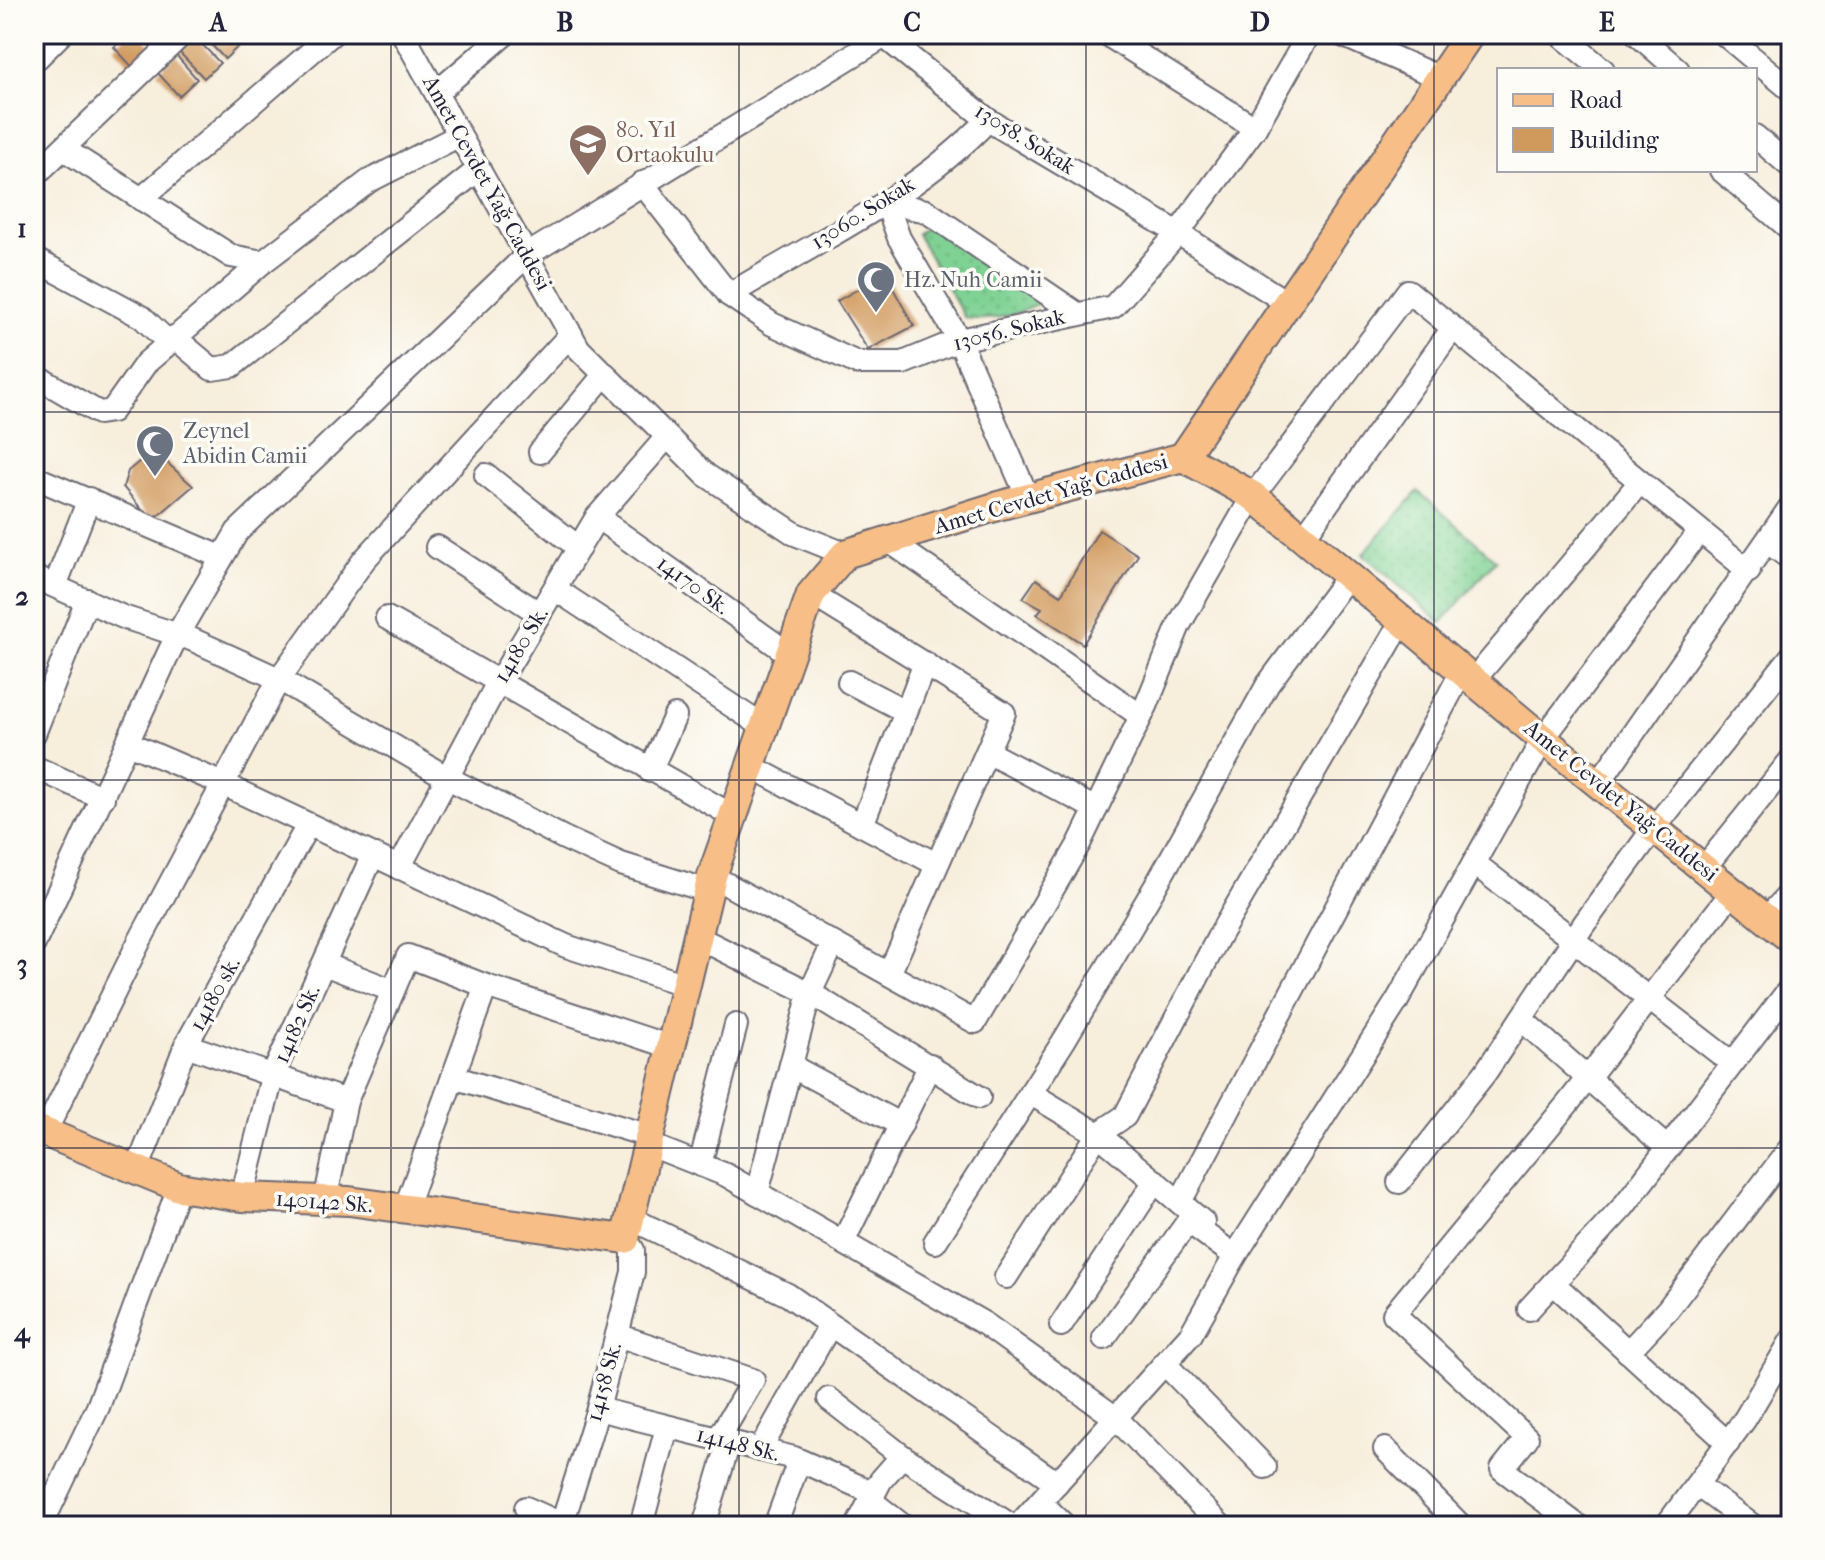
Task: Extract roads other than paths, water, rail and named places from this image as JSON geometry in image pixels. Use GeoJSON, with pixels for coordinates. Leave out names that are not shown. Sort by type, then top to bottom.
{"type":"FeatureCollection","features":[{"type":"Feature","properties":{"kind":"main road"},"geometry":{"type":"LineString","coordinates":[[1183,457],[1470,34]]}},
{"type":"Feature","properties":{"kind":"main road","name":"Amet Cevdet Yağ Caddesi"},"geometry":{"type":"LineString","coordinates":[[845,554],[1028,498],[1183,457],[1253,496],[1543,739],[1791,939]]}},
{"type":"Feature","properties":{"kind":"main road"},"geometry":{"type":"LineString","coordinates":[[627,1229],[710,884],[811,594],[845,554]]}},
{"type":"Feature","properties":{"kind":"main road","name":"140142 Sk."},"geometry":{"type":"LineString","coordinates":[[40,1130],[179,1187],[242,1197],[325,1201],[627,1229]]}},
{"type":"Feature","properties":{"kind":"street"},"geometry":{"type":"LineString","coordinates":[[34,61],[61,34]]}},
{"type":"Feature","properties":{"kind":"street"},"geometry":{"type":"LineString","coordinates":[[34,176],[65,150],[182,34]]}},
{"type":"Feature","properties":{"kind":"street"},"geometry":{"type":"LineString","coordinates":[[141,199],[332,34]]}},
{"type":"Feature","properties":{"kind":"street","name":"Amet Cevdet Yağ Caddesi"},"geometry":{"type":"LineString","coordinates":[[403,34],[579,349],[706,475],[795,534],[845,554]]}},
{"type":"Feature","properties":{"kind":"street"},"geometry":{"type":"LineString","coordinates":[[436,93],[505,34]]}},
{"type":"Feature","properties":{"kind":"street"},"geometry":{"type":"LineString","coordinates":[[1106,34],[1255,128]]}},
{"type":"Feature","properties":{"kind":"street","name":"13056. Sokak"},"geometry":{"type":"LineString","coordinates":[[642,183],[729,295],[772,324],[857,363],[903,363],[959,340],[1113,307],[1178,233],[1255,128],[1309,34]]}},
{"type":"Feature","properties":{"kind":"street"},"geometry":{"type":"LineString","coordinates":[[1340,34],[1440,78]]}},
{"type":"Feature","properties":{"kind":"street"},"geometry":{"type":"LineString","coordinates":[[1560,34],[1601,68]]}},
{"type":"Feature","properties":{"kind":"street"},"geometry":{"type":"LineString","coordinates":[[1637,34],[1676,68]]}},
{"type":"Feature","properties":{"kind":"street"},"geometry":{"type":"LineString","coordinates":[[1724,34],[1791,90]]}},
{"type":"Feature","properties":{"kind":"street"},"geometry":{"type":"LineString","coordinates":[[34,944],[42,907],[103,798],[177,635],[237,532],[527,255],[884,35]]}},
{"type":"Feature","properties":{"kind":"street","name":"13058. Sokak"},"geometry":{"type":"LineString","coordinates":[[884,35],[988,120],[1178,233],[1286,302]]}},
{"type":"Feature","properties":{"kind":"street","name":"13060. Sokak"},"geometry":{"type":"LineString","coordinates":[[729,295],[886,202],[959,150],[988,120]]}},
{"type":"Feature","properties":{"kind":"street"},"geometry":{"type":"LineString","coordinates":[[34,375],[99,413],[112,411],[146,363],[263,262],[369,181],[460,135]]}},
{"type":"Feature","properties":{"kind":"street"},"geometry":{"type":"LineString","coordinates":[[1757,138],[1791,167]]}},
{"type":"Feature","properties":{"kind":"street"},"geometry":{"type":"LineString","coordinates":[[65,150],[231,256],[246,262],[263,262]]}},
{"type":"Feature","properties":{"kind":"street"},"geometry":{"type":"LineString","coordinates":[[34,259],[142,317],[212,369],[232,366],[479,169]]}},
{"type":"Feature","properties":{"kind":"street"},"geometry":{"type":"LineString","coordinates":[[1723,172],[1791,230]]}},
{"type":"Feature","properties":{"kind":"street"},"geometry":{"type":"LineString","coordinates":[[886,202],[926,211],[1076,313]]}},
{"type":"Feature","properties":{"kind":"street"},"geometry":{"type":"LineString","coordinates":[[886,202],[899,238],[959,340],[1028,498]]}},
{"type":"Feature","properties":{"kind":"street"},"geometry":{"type":"LineString","coordinates":[[34,577],[123,617],[177,635],[279,679],[446,777],[621,864],[710,884],[833,944],[975,1022],[1096,809],[1141,716],[1179,625],[1253,496],[1408,291],[1698,533],[1749,571]]}},
{"type":"Feature","properties":{"kind":"street"},"geometry":{"type":"LineString","coordinates":[[1303,538],[1453,328]]}},
{"type":"Feature","properties":{"kind":"street"},"geometry":{"type":"LineString","coordinates":[[40,1130],[279,679],[364,560],[571,334]]}},
{"type":"Feature","properties":{"kind":"street"},"geometry":{"type":"LineString","coordinates":[[540,452],[605,374]]}},
{"type":"Feature","properties":{"kind":"street","name":"14180 Sk."},"geometry":{"type":"LineString","coordinates":[[399,868],[498,684],[597,517],[667,437]]}},
{"type":"Feature","properties":{"kind":"street"},"geometry":{"type":"LineString","coordinates":[[486,475],[579,548]]}},
{"type":"Feature","properties":{"kind":"street"},"geometry":{"type":"LineString","coordinates":[[34,477],[221,557]]}},
{"type":"Feature","properties":{"kind":"street"},"geometry":{"type":"LineString","coordinates":[[1104,1338],[1186,1209],[1467,676],[1640,482]]}},
{"type":"Feature","properties":{"kind":"street"},"geometry":{"type":"LineString","coordinates":[[55,586],[89,499]]}},
{"type":"Feature","properties":{"kind":"street"},"geometry":{"type":"LineString","coordinates":[[1598,784],[1769,543],[1791,506]]}},
{"type":"Feature","properties":{"kind":"street","name":"14170 Sk."},"geometry":{"type":"LineString","coordinates":[[597,517],[789,654]]}},
{"type":"Feature","properties":{"kind":"street"},"geometry":{"type":"LineString","coordinates":[[1018,1526],[1191,1334],[1235,1256],[1397,1001],[1543,739],[1698,533]]}},
{"type":"Feature","properties":{"kind":"street"},"geometry":{"type":"LineString","coordinates":[[889,541],[1141,716]]}},
{"type":"Feature","properties":{"kind":"street"},"geometry":{"type":"LineString","coordinates":[[1769,543],[1791,559]]}},
{"type":"Feature","properties":{"kind":"street"},"geometry":{"type":"LineString","coordinates":[[437,547],[540,614]]}},
{"type":"Feature","properties":{"kind":"street"},"geometry":{"type":"LineString","coordinates":[[935,1242],[1155,887],[1268,684],[1348,576]]}},
{"type":"Feature","properties":{"kind":"street"},"geometry":{"type":"LineString","coordinates":[[555,589],[764,727]]}},
{"type":"Feature","properties":{"kind":"street"},"geometry":{"type":"LineString","coordinates":[[811,594],[1004,713],[989,753],[936,864],[889,974]]}},
{"type":"Feature","properties":{"kind":"street"},"geometry":{"type":"LineString","coordinates":[[34,734],[87,600]]}},
{"type":"Feature","properties":{"kind":"street"},"geometry":{"type":"LineString","coordinates":[[387,618],[733,816]]}},
{"type":"Feature","properties":{"kind":"street"},"geometry":{"type":"LineString","coordinates":[[1006,1277],[1098,1134],[1125,1116],[1219,936],[1402,621]]}},
{"type":"Feature","properties":{"kind":"street"},"geometry":{"type":"LineString","coordinates":[[1399,1182],[1485,1073],[1574,939],[1654,828],[1791,657]]}},
{"type":"Feature","properties":{"kind":"street"},"geometry":{"type":"LineString","coordinates":[[862,825],[925,663]]}},
{"type":"Feature","properties":{"kind":"street"},"geometry":{"type":"LineString","coordinates":[[849,682],[905,711]]}},
{"type":"Feature","properties":{"kind":"street"},"geometry":{"type":"LineString","coordinates":[[650,771],[675,716]]}},
{"type":"Feature","properties":{"kind":"street"},"geometry":{"type":"LineString","coordinates":[[128,743],[223,784],[566,946],[686,985]]}},
{"type":"Feature","properties":{"kind":"street"},"geometry":{"type":"LineString","coordinates":[[989,753],[1096,809]]}},
{"type":"Feature","properties":{"kind":"street"},"geometry":{"type":"LineString","coordinates":[[1704,868],[1791,760]]}},
{"type":"Feature","properties":{"kind":"street"},"geometry":{"type":"LineString","coordinates":[[750,766],[936,864]]}},
{"type":"Feature","properties":{"kind":"street"},"geometry":{"type":"LineString","coordinates":[[34,767],[103,798]]}},
{"type":"Feature","properties":{"kind":"street","name":"14180 sk."},"geometry":{"type":"LineString","coordinates":[[137,1170],[186,1045],[308,825]]}},
{"type":"Feature","properties":{"kind":"street","name":"14182 Sk."},"geometry":{"type":"LineString","coordinates":[[242,1197],[272,1077],[372,857]]}},
{"type":"Feature","properties":{"kind":"street"},"geometry":{"type":"LineString","coordinates":[[1474,863],[1732,1063]]}},
{"type":"Feature","properties":{"kind":"street"},"geometry":{"type":"LineString","coordinates":[[1578,1526],[1502,1469],[1527,1438],[1394,1314],[1588,1077],[1733,891]]}},
{"type":"Feature","properties":{"kind":"street"},"geometry":{"type":"LineString","coordinates":[[1767,918],[1791,892]]}},
{"type":"Feature","properties":{"kind":"street"},"geometry":{"type":"LineString","coordinates":[[697,937],[810,993],[979,1097]]}},
{"type":"Feature","properties":{"kind":"street"},"geometry":{"type":"LineString","coordinates":[[757,1193],[810,993],[833,944]]}},
{"type":"Feature","properties":{"kind":"street"},"geometry":{"type":"LineString","coordinates":[[325,1201],[346,1101],[408,956],[486,986],[671,1047]]}},
{"type":"Feature","properties":{"kind":"street"},"geometry":{"type":"LineString","coordinates":[[324,964],[391,990]]}},
{"type":"Feature","properties":{"kind":"street"},"geometry":{"type":"LineString","coordinates":[[405,1209],[486,986]]}},
{"type":"Feature","properties":{"kind":"street"},"geometry":{"type":"LineString","coordinates":[[1529,1309],[1623,1207],[1791,987]]}},
{"type":"Feature","properties":{"kind":"street"},"geometry":{"type":"LineString","coordinates":[[1521,1019],[1667,1148]]}},
{"type":"Feature","properties":{"kind":"street"},"geometry":{"type":"LineString","coordinates":[[700,1165],[736,1025]]}},
{"type":"Feature","properties":{"kind":"street"},"geometry":{"type":"LineString","coordinates":[[186,1045],[346,1101]]}},
{"type":"Feature","properties":{"kind":"street"},"geometry":{"type":"LineString","coordinates":[[843,1242],[930,1065]]}},
{"type":"Feature","properties":{"kind":"street"},"geometry":{"type":"LineString","coordinates":[[791,1066],[901,1125]]}},
{"type":"Feature","properties":{"kind":"street"},"geometry":{"type":"LineString","coordinates":[[453,1077],[648,1140],[757,1193],[985,1324],[1116,1418],[1221,1526]]}},
{"type":"Feature","properties":{"kind":"street"},"geometry":{"type":"LineString","coordinates":[[1030,1093],[1098,1134],[1203,1222],[1197,1228],[1235,1256]]}},
{"type":"Feature","properties":{"kind":"street"},"geometry":{"type":"LineString","coordinates":[[1628,1352],[1668,1309],[1791,1147]]}},
{"type":"Feature","properties":{"kind":"street"},"geometry":{"type":"LineString","coordinates":[[1061,1325],[1155,1181]]}},
{"type":"Feature","properties":{"kind":"street"},"geometry":{"type":"LineString","coordinates":[[41,1526],[98,1407],[179,1187]]}},
{"type":"Feature","properties":{"kind":"street"},"geometry":{"type":"LineString","coordinates":[[627,1229],[788,1295],[1057,1483]]}},
{"type":"Feature","properties":{"kind":"street","name":"14158 Sk."},"geometry":{"type":"LineString","coordinates":[[564,1525],[633,1272],[633,1250],[627,1229]]}},
{"type":"Feature","properties":{"kind":"street"},"geometry":{"type":"LineString","coordinates":[[1553,1283],[1728,1443]]}},
{"type":"Feature","properties":{"kind":"street"},"geometry":{"type":"LineString","coordinates":[[760,1450],[830,1325]]}},
{"type":"Feature","properties":{"kind":"street"},"geometry":{"type":"LineString","coordinates":[[617,1335],[753,1380],[723,1441],[704,1526]]}},
{"type":"Feature","properties":{"kind":"street"},"geometry":{"type":"LineString","coordinates":[[1666,1526],[1783,1372],[1791,1341]]}},
{"type":"Feature","properties":{"kind":"street"},"geometry":{"type":"LineString","coordinates":[[1165,1364],[1265,1467]]}},
{"type":"Feature","properties":{"kind":"street"},"geometry":{"type":"LineString","coordinates":[[829,1399],[902,1456],[1012,1526]]}},
{"type":"Feature","properties":{"kind":"street","name":"14148 Sk."},"geometry":{"type":"LineString","coordinates":[[598,1409],[799,1461],[872,1497],[903,1526]]}},
{"type":"Feature","properties":{"kind":"street"},"geometry":{"type":"LineString","coordinates":[[641,1526],[667,1427]]}},
{"type":"Feature","properties":{"kind":"street"},"geometry":{"type":"LineString","coordinates":[[1385,1449],[1461,1526]]}},
{"type":"Feature","properties":{"kind":"street"},"geometry":{"type":"LineString","coordinates":[[857,1526],[872,1497],[902,1456]]}},
{"type":"Feature","properties":{"kind":"street"},"geometry":{"type":"LineString","coordinates":[[775,1526],[799,1461]]}},
{"type":"Feature","properties":{"kind":"street"},"geometry":{"type":"LineString","coordinates":[[1697,1485],[1753,1526]]}},
{"type":"Feature","properties":{"kind":"street"},"geometry":{"type":"LineString","coordinates":[[1040,1502],[1065,1526]]}},
{"type":"Feature","properties":{"kind":"street"},"geometry":{"type":"LineString","coordinates":[[526,1508],[564,1525]]}},
{"type":"Feature","properties":{"kind":"place","name":"80. Yıl Ortaokulu"},"geometry":{"type":"Point","coordinates":[588,177]}},
{"type":"Feature","properties":{"kind":"place","name":"Hz. Nuh Camii"},"geometry":{"type":"Point","coordinates":[876,314]}},
{"type":"Feature","properties":{"kind":"place","name":"Zeynel Abidin Camii"},"geometry":{"type":"Point","coordinates":[155,478]}}]}
